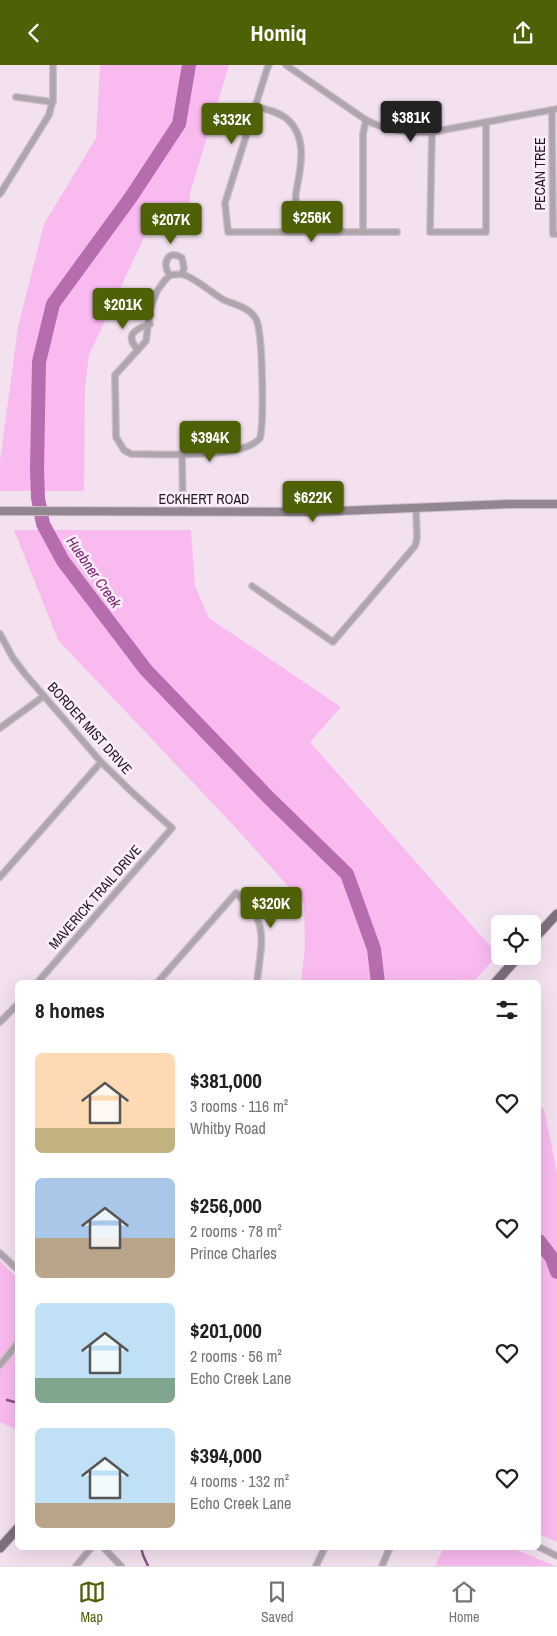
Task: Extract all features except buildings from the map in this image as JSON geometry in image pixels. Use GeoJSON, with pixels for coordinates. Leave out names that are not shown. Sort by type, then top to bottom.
{"type":"FeatureCollection","features":[{"type":"Feature","properties":{"kind":"main road","name":"ECKHERT ROAD"},"geometry":{"type":"LineString","coordinates":[[1,511],[314,512],[509,504],[557,504]]}},
{"type":"Feature","properties":{"kind":"main road"},"geometry":{"type":"LineString","coordinates":[[541,931],[557,914]]}},
{"type":"Feature","properties":{"kind":"main road"},"geometry":{"type":"LineString","coordinates":[[498,980],[511,965]]}},
{"type":"Feature","properties":{"kind":"main road"},"geometry":{"type":"LineString","coordinates":[[0,1548],[15,1531]]}},
{"type":"Feature","properties":{"kind":"street"},"geometry":{"type":"LineString","coordinates":[[0,194],[49,115],[53,102],[53,65]]}},
{"type":"Feature","properties":{"kind":"street"},"geometry":{"type":"LineString","coordinates":[[269,65],[226,203],[228,232],[397,232]]}},
{"type":"Feature","properties":{"kind":"street"},"geometry":{"type":"LineString","coordinates":[[286,65],[366,120],[394,130],[416,133],[432,132],[555,109]]}},
{"type":"Feature","properties":{"kind":"street"},"geometry":{"type":"LineString","coordinates":[[16,97],[53,102]]}},
{"type":"Feature","properties":{"kind":"street"},"geometry":{"type":"LineString","coordinates":[[255,106],[273,111],[288,119],[301,145],[301,167],[296,196],[297,233]]}},
{"type":"Feature","properties":{"kind":"street","name":"PECAN TREE"},"geometry":{"type":"LineString","coordinates":[[555,109],[552,234],[557,234]]}},
{"type":"Feature","properties":{"kind":"street"},"geometry":{"type":"LineString","coordinates":[[363,233],[363,134],[366,120]]}},
{"type":"Feature","properties":{"kind":"street"},"geometry":{"type":"LineString","coordinates":[[432,132],[430,232],[486,232],[486,122]]}},
{"type":"Feature","properties":{"kind":"street"},"geometry":{"type":"LineString","coordinates":[[170,275],[166,269],[166,259],[175,255],[182,258],[184,262],[182,274]]}},
{"type":"Feature","properties":{"kind":"street"},"geometry":{"type":"LineString","coordinates":[[182,274],[224,300],[251,312],[260,327],[262,345],[262,433],[258,442],[246,448],[232,451],[182,454],[131,454],[124,450],[117,441],[115,433],[115,375],[146,341],[150,324],[150,309],[155,295],[170,275],[182,274]]}},
{"type":"Feature","properties":{"kind":"street"},"geometry":{"type":"LineString","coordinates":[[138,350],[132,341],[133,332],[150,324]]}},
{"type":"Feature","properties":{"kind":"street"},"geometry":{"type":"LineString","coordinates":[[182,454],[183,512]]}},
{"type":"Feature","properties":{"kind":"street"},"geometry":{"type":"LineString","coordinates":[[252,586],[333,642],[415,546],[417,538],[416,509]]}},
{"type":"Feature","properties":{"kind":"street","name":"BORDER MIST DRIVE"},"geometry":{"type":"LineString","coordinates":[[0,634],[13,658],[101,762],[134,795],[172,828]]}},
{"type":"Feature","properties":{"kind":"street"},"geometry":{"type":"LineString","coordinates":[[0,728],[44,696]]}},
{"type":"Feature","properties":{"kind":"street"},"geometry":{"type":"LineString","coordinates":[[0,877],[101,762]]}},
{"type":"Feature","properties":{"kind":"street","name":"MAVERICK TRAIL DRIVE"},"geometry":{"type":"LineString","coordinates":[[39,980],[172,828]]}},
{"type":"Feature","properties":{"kind":"street"},"geometry":{"type":"LineString","coordinates":[[160,980],[236,893],[248,903],[260,922],[261,935],[257,980]]}},
{"type":"Feature","properties":{"kind":"street"},"geometry":{"type":"LineString","coordinates":[[0,1022],[15,1007]]}},
{"type":"Feature","properties":{"kind":"street"},"geometry":{"type":"LineString","coordinates":[[0,1253],[15,1267]]}},
{"type":"Feature","properties":{"kind":"street"},"geometry":{"type":"LineString","coordinates":[[0,1365],[15,1347]]}},
{"type":"Feature","properties":{"kind":"street"},"geometry":{"type":"LineString","coordinates":[[541,1548],[557,1556]]}},
{"type":"Feature","properties":{"kind":"street"},"geometry":{"type":"LineString","coordinates":[[76,1566],[89,1550]]}},
{"type":"Feature","properties":{"kind":"street"},"geometry":{"type":"LineString","coordinates":[[106,1550],[121,1566]]}},
{"type":"Feature","properties":{"kind":"street"},"geometry":{"type":"LineString","coordinates":[[316,1566],[324,1550]]}},
{"type":"Feature","properties":{"kind":"street"},"geometry":{"type":"LineString","coordinates":[[382,1566],[389,1550]]}},
{"type":"Feature","properties":{"kind":"shaded area"},"geometry":{"type":"Polygon","coordinates":[[[100,65],[229,65],[190,193],[189,220],[166,217],[148,229],[89,355],[85,388],[84,491],[0,491],[0,461],[18,327],[44,224],[96,138],[100,65]]]}},
{"type":"Feature","properties":{"kind":"shaded area"},"geometry":{"type":"Polygon","coordinates":[[[14,530],[191,530],[195,586],[209,618],[341,707],[310,742],[491,947],[491,963],[475,980],[301,980],[305,946],[304,904],[235,827],[58,640],[14,530]]]}},
{"type":"Feature","properties":{"kind":"shaded area"},"geometry":{"type":"Polygon","coordinates":[[[541,1107],[544,1109],[557,1173],[557,1542],[541,1535],[541,1107]]]}},
{"type":"Feature","properties":{"kind":"shaded area"},"geometry":{"type":"Polygon","coordinates":[[[0,1261],[15,1276],[15,1429],[0,1422],[0,1261]]]}},
{"type":"Feature","properties":{"kind":"shaded area"},"geometry":{"type":"Polygon","coordinates":[[[443,1550],[517,1550],[555,1566],[435,1566],[443,1550]]]}},
{"type":"Feature","properties":{"kind":"waterway","name":"Huebner Creek"},"geometry":{"type":"LineString","coordinates":[[189,65],[179,124],[131,197],[53,304],[39,362],[37,470],[38,498],[43,524],[63,561],[146,670],[269,798],[347,874],[374,949],[378,980]]}},
{"type":"Feature","properties":{"kind":"waterway","name":"Huebner Creek"},"geometry":{"type":"LineString","coordinates":[[541,1244],[552,1258],[557,1272]]}},
{"type":"Feature","properties":{"kind":"waterway"},"geometry":{"type":"LineString","coordinates":[[7,1400],[15,1402]]}},
{"type":"Feature","properties":{"kind":"waterway"},"geometry":{"type":"LineString","coordinates":[[142,1550],[148,1566]]}}]}
